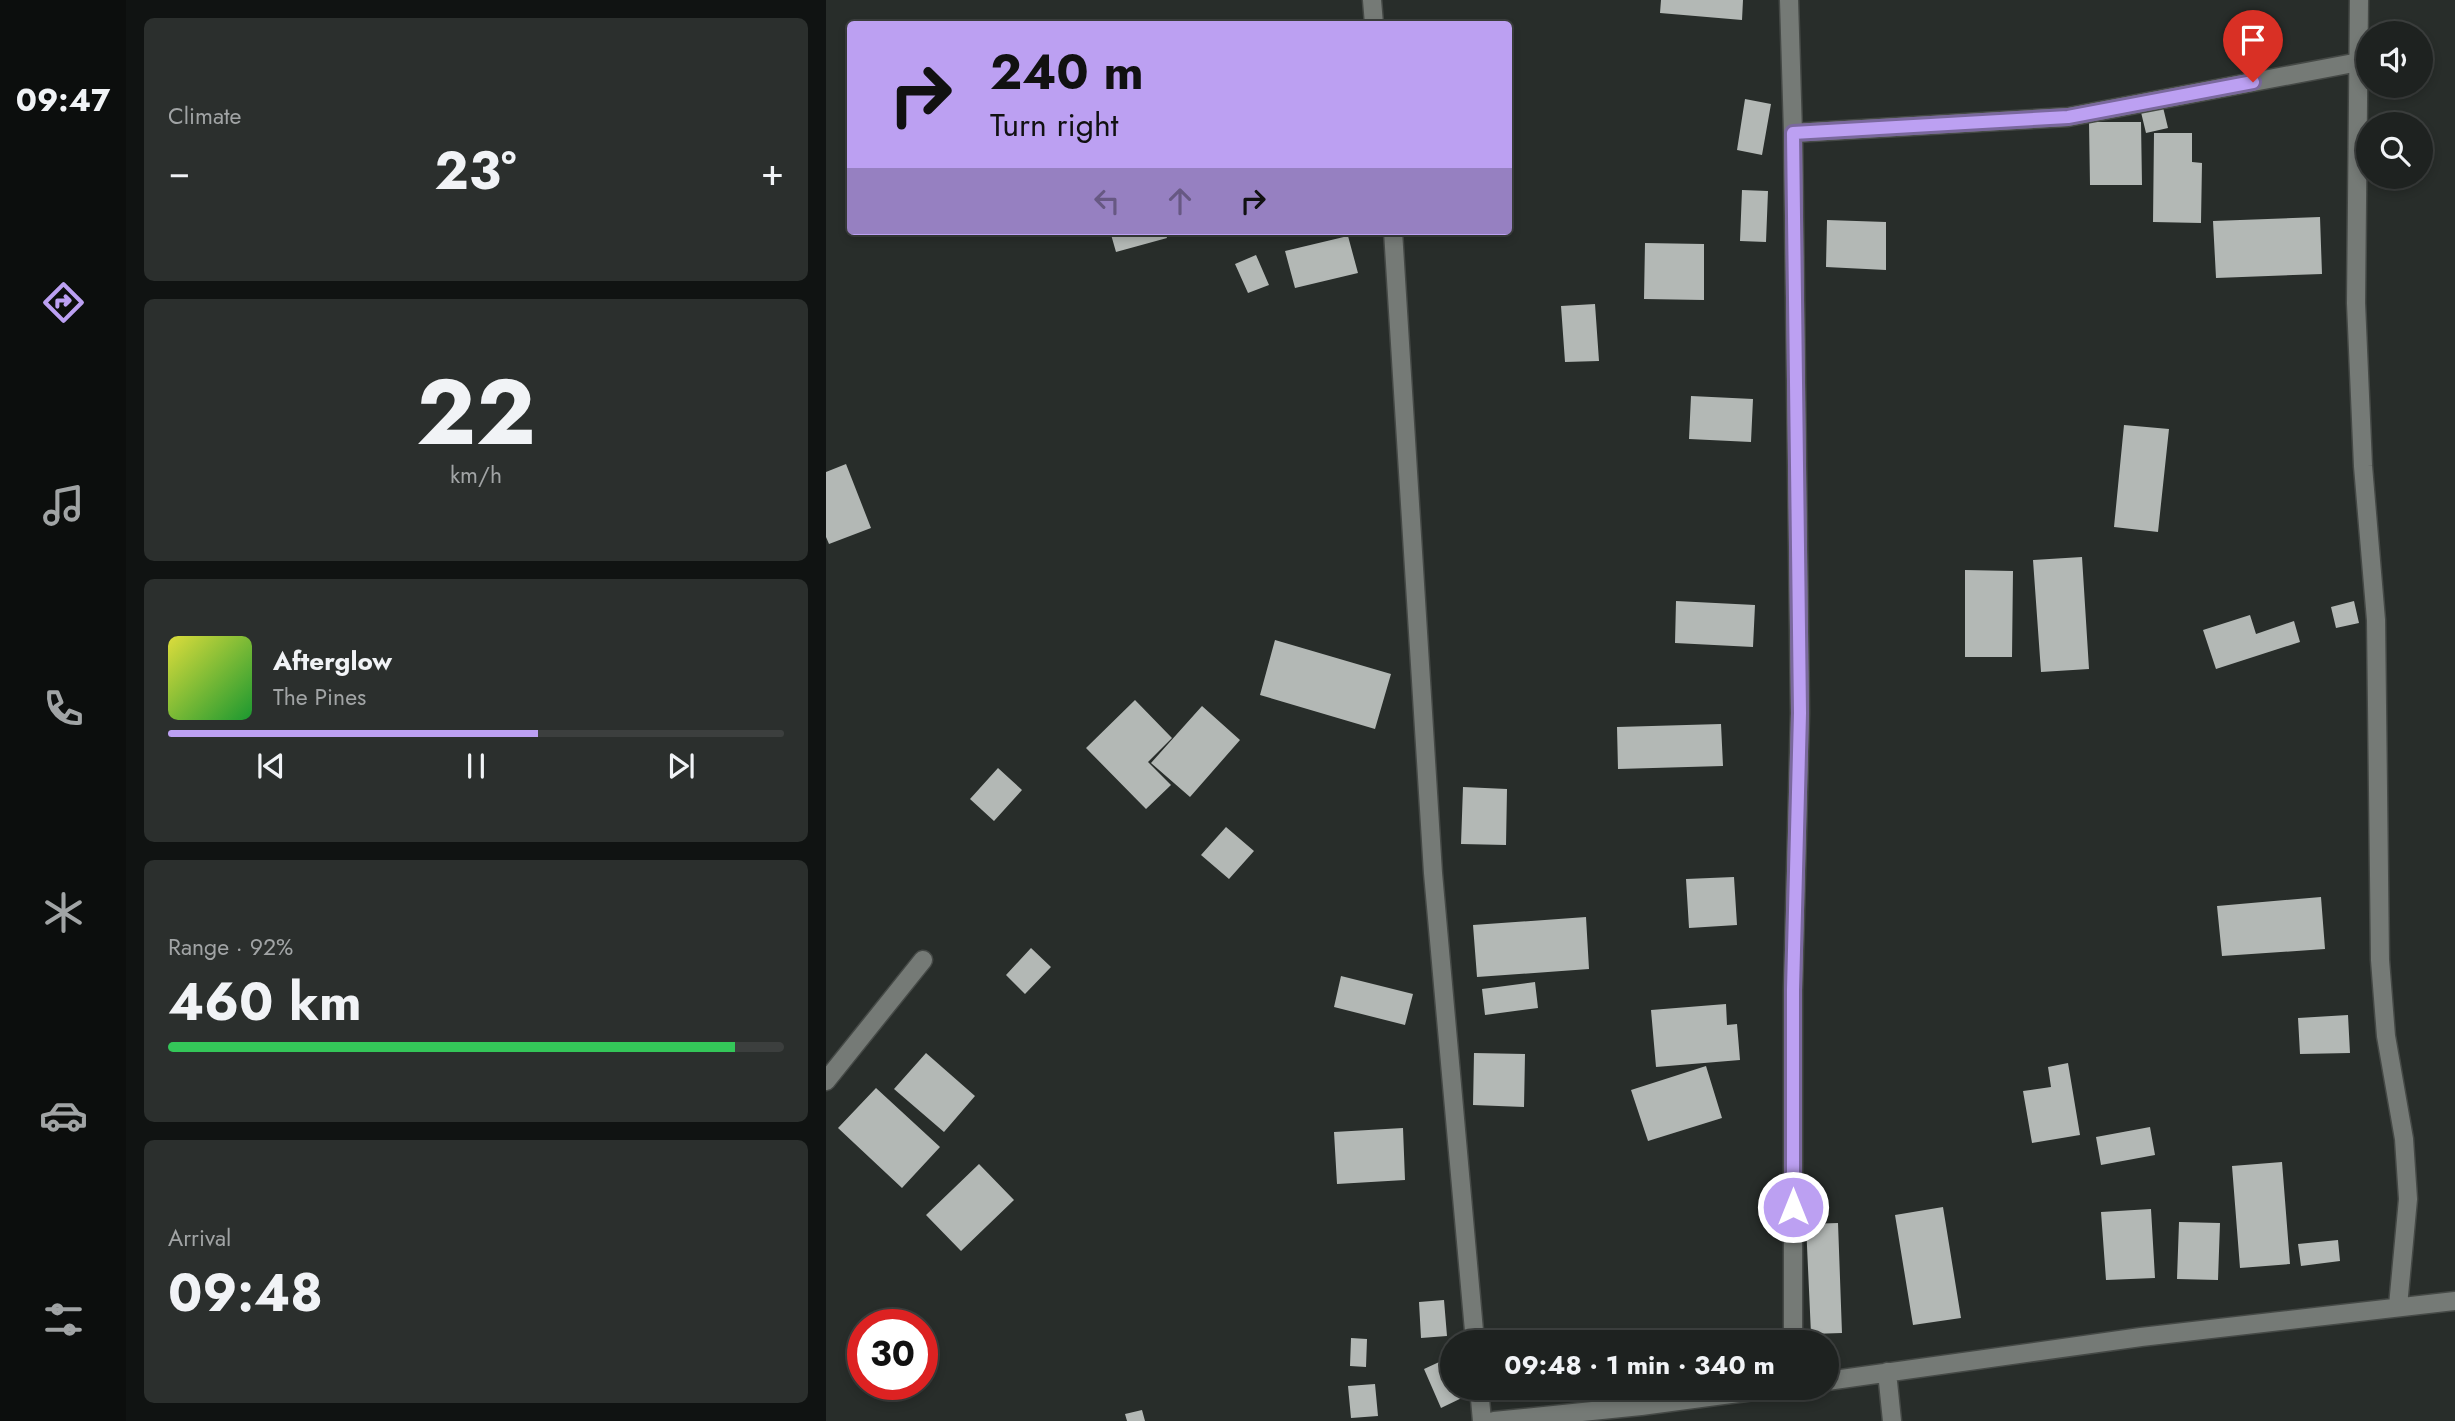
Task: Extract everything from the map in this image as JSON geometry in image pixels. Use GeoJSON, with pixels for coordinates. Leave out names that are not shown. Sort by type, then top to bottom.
{"type":"FeatureCollection","features":[{"type":"Feature","properties":{"kind":"street"},"geometry":{"type":"LineString","coordinates":[[1372,0],[1374,21]]}},
{"type":"Feature","properties":{"kind":"street"},"geometry":{"type":"LineString","coordinates":[[1790,0],[1800,713],[1793,990],[1793,1330]]}},
{"type":"Feature","properties":{"kind":"street"},"geometry":{"type":"LineString","coordinates":[[2359,0],[2359,21]]}},
{"type":"Feature","properties":{"kind":"street"},"geometry":{"type":"LineString","coordinates":[[1793,133],[2068,117],[2356,62]]}},
{"type":"Feature","properties":{"kind":"street"},"geometry":{"type":"LineString","coordinates":[[2358,98],[2356,303],[2363,466],[2376,620],[2380,960],[2386,1036],[2404,1139],[2408,1199],[2398,1307]]}},
{"type":"Feature","properties":{"kind":"street"},"geometry":{"type":"LineString","coordinates":[[1393,235],[1433,873],[1474,1330]]}},
{"type":"Feature","properties":{"kind":"street"},"geometry":{"type":"LineString","coordinates":[[826,1081],[923,960]]}},
{"type":"Feature","properties":{"kind":"street"},"geometry":{"type":"LineString","coordinates":[[1839,1379],[2154,1335],[2455,1301]]}},
{"type":"Feature","properties":{"kind":"street"},"geometry":{"type":"LineString","coordinates":[[1887,1372],[1892,1421]]}},
{"type":"Feature","properties":{"kind":"street"},"geometry":{"type":"LineString","coordinates":[[1480,1400],[1482,1421]]}},
{"type":"Feature","properties":{"kind":"street"},"geometry":{"type":"LineString","coordinates":[[1494,1421],[1686,1400]]}},
{"type":"Feature","properties":{"kind":"building"},"geometry":{"type":"Polygon","coordinates":[[[1661,0],[1743,0],[1742,20],[1660,13],[1661,0]]]}},
{"type":"Feature","properties":{"kind":"building"},"geometry":{"type":"Polygon","coordinates":[[[1745,99],[1771,104],[1762,155],[1737,150],[1745,99]]]}},
{"type":"Feature","properties":{"kind":"building"},"geometry":{"type":"Polygon","coordinates":[[[2162,103],[2168,128],[2146,133],[2140,108],[2162,103]]]}},
{"type":"Feature","properties":{"kind":"building"},"geometry":{"type":"Polygon","coordinates":[[[2089,122],[2141,122],[2142,185],[2090,185],[2089,122]]]}},
{"type":"Feature","properties":{"kind":"building"},"geometry":{"type":"Polygon","coordinates":[[[2154,133],[2192,133],[2192,162],[2202,163],[2201,223],[2153,222],[2154,133]]]}},
{"type":"Feature","properties":{"kind":"building"},"geometry":{"type":"Polygon","coordinates":[[[1742,190],[1768,191],[1766,242],[1740,241],[1742,190]]]}},
{"type":"Feature","properties":{"kind":"building"},"geometry":{"type":"Polygon","coordinates":[[[2320,217],[2322,274],[2216,278],[2213,221],[2320,217]]]}},
{"type":"Feature","properties":{"kind":"building"},"geometry":{"type":"Polygon","coordinates":[[[1827,220],[1886,222],[1886,270],[1826,267],[1827,220]]]}},
{"type":"Feature","properties":{"kind":"building"},"geometry":{"type":"Polygon","coordinates":[[[1111,235],[1166,235],[1167,238],[1116,252],[1111,235]]]}},
{"type":"Feature","properties":{"kind":"building"},"geometry":{"type":"Polygon","coordinates":[[[1348,236],[1358,273],[1295,288],[1285,251],[1348,236]]]}},
{"type":"Feature","properties":{"kind":"building"},"geometry":{"type":"Polygon","coordinates":[[[1645,243],[1704,244],[1704,300],[1644,299],[1645,243]]]}},
{"type":"Feature","properties":{"kind":"building"},"geometry":{"type":"Polygon","coordinates":[[[1256,255],[1269,285],[1248,293],[1235,264],[1256,255]]]}},
{"type":"Feature","properties":{"kind":"building"},"geometry":{"type":"Polygon","coordinates":[[[1595,304],[1599,361],[1565,362],[1561,306],[1595,304]]]}},
{"type":"Feature","properties":{"kind":"building"},"geometry":{"type":"Polygon","coordinates":[[[1691,396],[1753,399],[1751,442],[1689,439],[1691,396]]]}},
{"type":"Feature","properties":{"kind":"building"},"geometry":{"type":"Polygon","coordinates":[[[2124,425],[2169,429],[2158,532],[2114,527],[2124,425]]]}},
{"type":"Feature","properties":{"kind":"building"},"geometry":{"type":"Polygon","coordinates":[[[846,464],[871,528],[829,544],[826,537],[826,472],[846,464]]]}},
{"type":"Feature","properties":{"kind":"building"},"geometry":{"type":"Polygon","coordinates":[[[2082,557],[2089,669],[2041,672],[2033,560],[2082,557]]]}},
{"type":"Feature","properties":{"kind":"building"},"geometry":{"type":"Polygon","coordinates":[[[1965,570],[2013,571],[2012,657],[1965,657],[1965,570]]]}},
{"type":"Feature","properties":{"kind":"building"},"geometry":{"type":"Polygon","coordinates":[[[1676,601],[1755,605],[1753,647],[1675,643],[1676,601]]]}},
{"type":"Feature","properties":{"kind":"building"},"geometry":{"type":"Polygon","coordinates":[[[2354,601],[2359,623],[2336,628],[2331,607],[2354,601]]]}},
{"type":"Feature","properties":{"kind":"building"},"geometry":{"type":"Polygon","coordinates":[[[2250,615],[2256,634],[2294,621],[2300,642],[2216,669],[2203,630],[2250,615]]]}},
{"type":"Feature","properties":{"kind":"building"},"geometry":{"type":"Polygon","coordinates":[[[1275,640],[1391,674],[1375,729],[1260,695],[1275,640]]]}},
{"type":"Feature","properties":{"kind":"building"},"geometry":{"type":"Polygon","coordinates":[[[1135,700],[1172,738],[1148,762],[1171,785],[1146,809],[1086,748],[1135,700]]]}},
{"type":"Feature","properties":{"kind":"building"},"geometry":{"type":"Polygon","coordinates":[[[1202,706],[1240,740],[1190,797],[1151,763],[1202,706]]]}},
{"type":"Feature","properties":{"kind":"building"},"geometry":{"type":"Polygon","coordinates":[[[1721,724],[1723,766],[1618,769],[1617,727],[1721,724]]]}},
{"type":"Feature","properties":{"kind":"building"},"geometry":{"type":"Polygon","coordinates":[[[998,768],[1022,790],[994,821],[970,799],[998,768]]]}},
{"type":"Feature","properties":{"kind":"building"},"geometry":{"type":"Polygon","coordinates":[[[1463,787],[1507,789],[1506,845],[1461,844],[1463,787]]]}},
{"type":"Feature","properties":{"kind":"building"},"geometry":{"type":"Polygon","coordinates":[[[1226,827],[1254,851],[1229,879],[1201,855],[1226,827]]]}},
{"type":"Feature","properties":{"kind":"building"},"geometry":{"type":"Polygon","coordinates":[[[1734,877],[1737,925],[1689,928],[1686,879],[1734,877]]]}},
{"type":"Feature","properties":{"kind":"building"},"geometry":{"type":"Polygon","coordinates":[[[2321,897],[2325,949],[2222,956],[2217,906],[2321,897]]]}},
{"type":"Feature","properties":{"kind":"building"},"geometry":{"type":"Polygon","coordinates":[[[1586,917],[1589,969],[1477,977],[1473,925],[1586,917]]]}},
{"type":"Feature","properties":{"kind":"building"},"geometry":{"type":"Polygon","coordinates":[[[1031,948],[1051,967],[1025,994],[1006,975],[1031,948]]]}},
{"type":"Feature","properties":{"kind":"building"},"geometry":{"type":"Polygon","coordinates":[[[1341,976],[1413,994],[1405,1025],[1334,1007],[1341,976]]]}},
{"type":"Feature","properties":{"kind":"building"},"geometry":{"type":"Polygon","coordinates":[[[1535,982],[1538,1008],[1485,1015],[1482,989],[1535,982]]]}},
{"type":"Feature","properties":{"kind":"building"},"geometry":{"type":"Polygon","coordinates":[[[1726,1004],[1727,1025],[1737,1024],[1740,1060],[1656,1067],[1651,1010],[1726,1004]]]}},
{"type":"Feature","properties":{"kind":"building"},"geometry":{"type":"Polygon","coordinates":[[[2348,1015],[2350,1053],[2300,1054],[2298,1018],[2348,1015]]]}},
{"type":"Feature","properties":{"kind":"building"},"geometry":{"type":"Polygon","coordinates":[[[926,1053],[975,1096],[944,1132],[894,1089],[926,1053]]]}},
{"type":"Feature","properties":{"kind":"building"},"geometry":{"type":"Polygon","coordinates":[[[1474,1053],[1525,1054],[1524,1107],[1473,1105],[1474,1053]]]}},
{"type":"Feature","properties":{"kind":"building"},"geometry":{"type":"Polygon","coordinates":[[[2068,1063],[2080,1135],[2032,1143],[2023,1091],[2051,1087],[2048,1067],[2068,1063]]]}},
{"type":"Feature","properties":{"kind":"building"},"geometry":{"type":"Polygon","coordinates":[[[1706,1066],[1722,1118],[1648,1141],[1631,1090],[1706,1066]]]}},
{"type":"Feature","properties":{"kind":"building"},"geometry":{"type":"Polygon","coordinates":[[[876,1088],[940,1147],[902,1188],[838,1128],[876,1088]]]}},
{"type":"Feature","properties":{"kind":"building"},"geometry":{"type":"Polygon","coordinates":[[[2150,1127],[2155,1155],[2101,1165],[2096,1137],[2150,1127]]]}},
{"type":"Feature","properties":{"kind":"building"},"geometry":{"type":"Polygon","coordinates":[[[1403,1128],[1405,1180],[1337,1184],[1334,1132],[1403,1128]]]}},
{"type":"Feature","properties":{"kind":"building"},"geometry":{"type":"Polygon","coordinates":[[[2282,1162],[2290,1264],[2240,1268],[2232,1166],[2282,1162]]]}},
{"type":"Feature","properties":{"kind":"building"},"geometry":{"type":"Polygon","coordinates":[[[979,1164],[1014,1200],[961,1251],[926,1215],[979,1164]]]}},
{"type":"Feature","properties":{"kind":"building"},"geometry":{"type":"Polygon","coordinates":[[[1943,1207],[1961,1318],[1913,1325],[1895,1215],[1943,1207]]]}},
{"type":"Feature","properties":{"kind":"building"},"geometry":{"type":"Polygon","coordinates":[[[2151,1209],[2155,1278],[2106,1280],[2101,1212],[2151,1209]]]}},
{"type":"Feature","properties":{"kind":"building"},"geometry":{"type":"Polygon","coordinates":[[[2179,1222],[2220,1223],[2218,1280],[2177,1279],[2179,1222]]]}},
{"type":"Feature","properties":{"kind":"building"},"geometry":{"type":"Polygon","coordinates":[[[1838,1223],[1842,1333],[1839,1333],[1839,1330],[1811,1330],[1806,1224],[1838,1223]]]}},
{"type":"Feature","properties":{"kind":"building"},"geometry":{"type":"Polygon","coordinates":[[[2338,1240],[2340,1261],[2301,1266],[2298,1244],[2338,1240]]]}},
{"type":"Feature","properties":{"kind":"building"},"geometry":{"type":"Polygon","coordinates":[[[1444,1300],[1446,1330],[1440,1330],[1440,1337],[1421,1338],[1419,1302],[1444,1300]]]}},
{"type":"Feature","properties":{"kind":"building"},"geometry":{"type":"Polygon","coordinates":[[[1351,1338],[1367,1339],[1366,1367],[1350,1366],[1351,1338]]]}},
{"type":"Feature","properties":{"kind":"building"},"geometry":{"type":"Polygon","coordinates":[[[1440,1362],[1440,1400],[1458,1400],[1441,1408],[1424,1369],[1440,1362]]]}},
{"type":"Feature","properties":{"kind":"building"},"geometry":{"type":"Polygon","coordinates":[[[1375,1384],[1378,1416],[1351,1418],[1348,1386],[1375,1384]]]}},
{"type":"Feature","properties":{"kind":"building"},"geometry":{"type":"Polygon","coordinates":[[[1142,1410],[1145,1421],[1127,1421],[1125,1414],[1142,1410]]]}},
{"type":"Feature","properties":{"kind":"route"},"geometry":{"type":"LineString","coordinates":[[1793,1207],[1793,990],[1800,713],[1793,133],[2068,117],[2253,82]]}}]}
